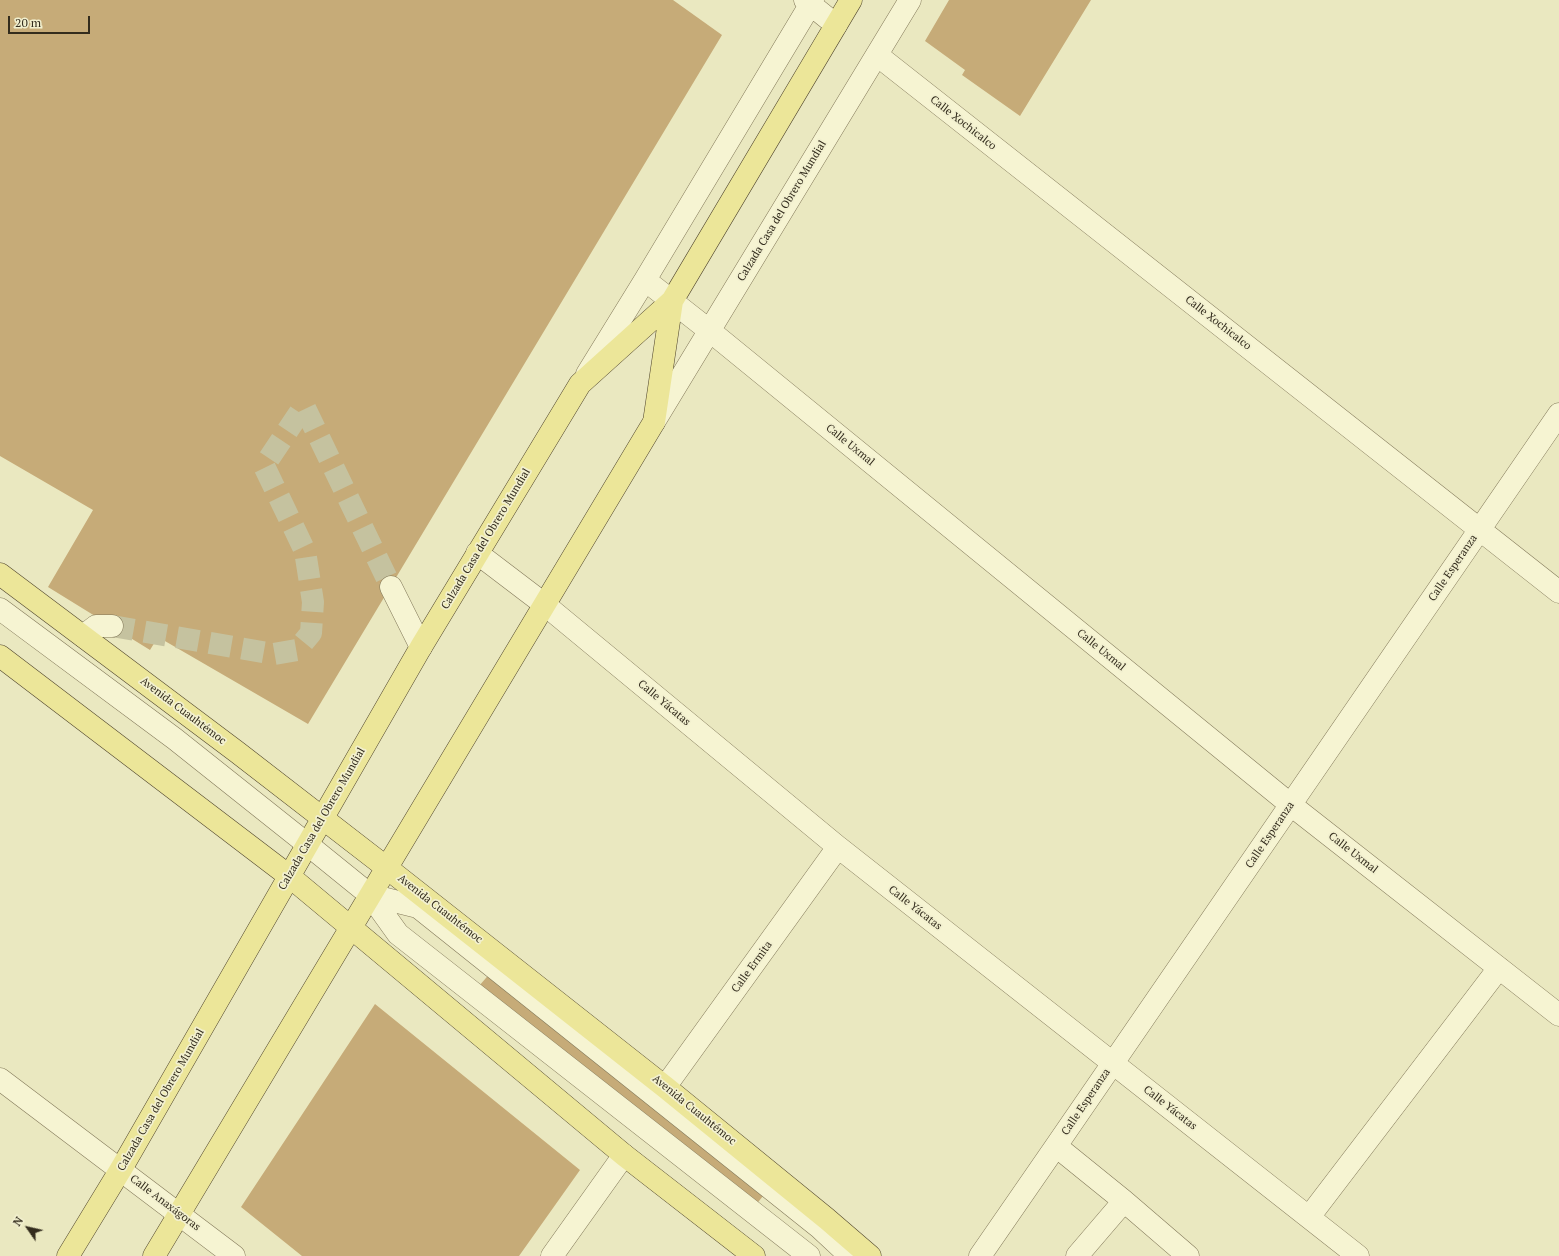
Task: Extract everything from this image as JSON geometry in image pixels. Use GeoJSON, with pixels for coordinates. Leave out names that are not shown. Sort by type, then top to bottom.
{"type":"FeatureCollection","features":[{"type":"Feature","properties":{"kind":"main road","name":"Calzada Casa del Obrero Mundial"},"geometry":{"type":"LineString","coordinates":[[68,1256],[121,1169],[421,647],[580,384],[672,301],[851,0]]}},
{"type":"Feature","properties":{"kind":"main road","name":"Calzada Casa del Obrero Mundial"},"geometry":{"type":"LineString","coordinates":[[154,1256],[180,1215],[654,422],[672,301]]}},
{"type":"Feature","properties":{"kind":"main road","name":"Avenida Cuauhtémoc"},"geometry":{"type":"LineString","coordinates":[[0,574],[237,752],[387,868],[665,1087],[870,1256]]}},
{"type":"Feature","properties":{"kind":"main road"},"geometry":{"type":"LineString","coordinates":[[0,656],[289,876],[624,1154],[754,1256]]}},
{"type":"Feature","properties":{"kind":"street","name":"Calzada Casa del Obrero Mundial"},"geometry":{"type":"LineString","coordinates":[[654,422],[910,0]]}},
{"type":"Feature","properties":{"kind":"street"},"geometry":{"type":"LineString","coordinates":[[810,1],[836,25]]}},
{"type":"Feature","properties":{"kind":"street","name":"Calzada Casa del Obrero Mundial"},"geometry":{"type":"LineString","coordinates":[[580,384],[645,280],[810,1]]}},
{"type":"Feature","properties":{"kind":"street","name":"Calle Xochicalco"},"geometry":{"type":"LineString","coordinates":[[877,55],[1559,592]]}},
{"type":"Feature","properties":{"kind":"street","name":"Calle Uxmal"},"geometry":{"type":"LineString","coordinates":[[645,280],[710,330],[1291,805],[1559,1015]]}},
{"type":"Feature","properties":{"kind":"street","name":"Calle Esperanza"},"geometry":{"type":"LineString","coordinates":[[980,1256],[1559,414]]}},
{"type":"Feature","properties":{"kind":"street","name":"Calle Yácatas"},"geometry":{"type":"LineString","coordinates":[[477,553],[544,604],[838,847],[1358,1256]]}},
{"type":"Feature","properties":{"kind":"street"},"geometry":{"type":"LineString","coordinates":[[391,587],[421,647]]}},
{"type":"Feature","properties":{"kind":"street","name":"Avenida Cuauhtémoc"},"geometry":{"type":"LineString","coordinates":[[0,609],[175,739],[307,844],[370,895],[398,934],[808,1256]]}},
{"type":"Feature","properties":{"kind":"street"},"geometry":{"type":"LineString","coordinates":[[83,636],[96,626],[112,626]]}},
{"type":"Feature","properties":{"kind":"street","name":"Calle Ermita"},"geometry":{"type":"LineString","coordinates":[[665,1087],[838,847]]}},
{"type":"Feature","properties":{"kind":"street","name":"Avenida Cuauhtémoc"},"geometry":{"type":"LineString","coordinates":[[370,895],[418,907],[820,1228],[850,1256]]}},
{"type":"Feature","properties":{"kind":"street"},"geometry":{"type":"LineString","coordinates":[[1309,1217],[1500,968]]}},
{"type":"Feature","properties":{"kind":"street","name":"Calle Anaxágoras"},"geometry":{"type":"LineString","coordinates":[[0,1078],[234,1256]]}},
{"type":"Feature","properties":{"kind":"street"},"geometry":{"type":"LineString","coordinates":[[1056,1146],[1124,1201],[1188,1256]]}},
{"type":"Feature","properties":{"kind":"street"},"geometry":{"type":"LineString","coordinates":[[552,1256],[624,1154]]}},
{"type":"Feature","properties":{"kind":"street"},"geometry":{"type":"LineString","coordinates":[[1077,1256],[1124,1201]]}},
{"type":"Feature","properties":{"kind":"building"},"geometry":{"type":"Polygon","coordinates":[[[0,0],[673,0],[722,35],[308,724],[158,637],[150,650],[48,587],[93,510],[0,456],[0,0]]]}},
{"type":"Feature","properties":{"kind":"building"},"geometry":{"type":"Polygon","coordinates":[[[949,0],[1091,0],[1020,116],[962,75],[965,70],[925,41],[949,0]]]}},
{"type":"Feature","properties":{"kind":"building"},"geometry":{"type":"Polygon","coordinates":[[[492,971],[763,1196],[755,1206],[479,986],[492,971]]]}},
{"type":"Feature","properties":{"kind":"building"},"geometry":{"type":"Polygon","coordinates":[[[375,1004],[580,1170],[519,1256],[302,1256],[241,1207],[375,1004]]]}},
{"type":"Feature","properties":{"kind":"tunnel"},"geometry":{"type":"LineString","coordinates":[[112,626],[274,654],[297,650],[311,633],[313,602],[305,551],[264,466],[304,406],[391,587]]}}]}
